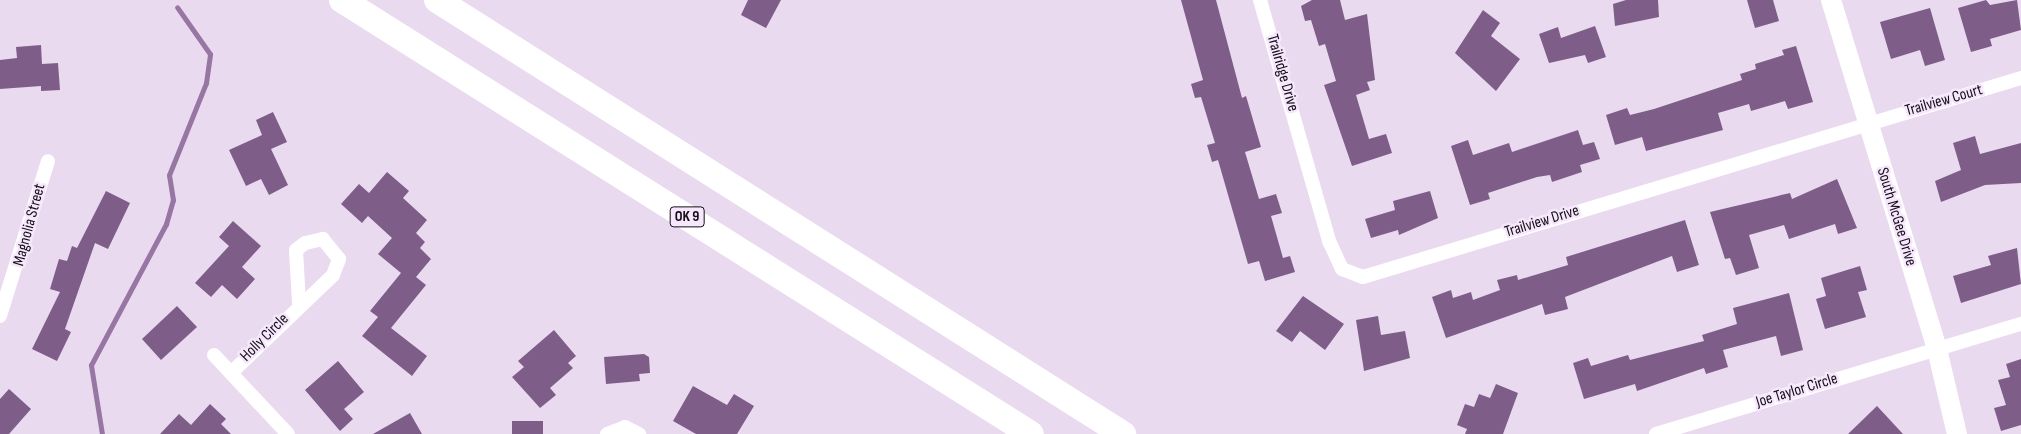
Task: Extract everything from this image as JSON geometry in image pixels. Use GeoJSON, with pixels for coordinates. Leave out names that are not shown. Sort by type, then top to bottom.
{"type":"FeatureCollection","features":[{"type":"Feature","properties":{"kind":"highway","name":"OK 9"},"geometry":{"type":"LineString","coordinates":[[342,0],[1031,434]]}},
{"type":"Feature","properties":{"kind":"highway"},"geometry":{"type":"LineString","coordinates":[[437,0],[1123,434]]}},
{"type":"Feature","properties":{"kind":"street","name":"Trailridge Drive"},"geometry":{"type":"LineString","coordinates":[[1260,0],[1303,146]]}},
{"type":"Feature","properties":{"kind":"street","name":"South McGee Drive"},"geometry":{"type":"LineString","coordinates":[[1831,0],[1937,349],[1957,434]]}},
{"type":"Feature","properties":{"kind":"street","name":"Trailview Court"},"geometry":{"type":"LineString","coordinates":[[1868,123],[2021,78]]}},
{"type":"Feature","properties":{"kind":"street","name":"Trailview Drive"},"geometry":{"type":"LineString","coordinates":[[1303,146],[1336,258],[1342,269],[1363,277],[1868,123]]}},
{"type":"Feature","properties":{"kind":"street","name":"Magnolia Street"},"geometry":{"type":"LineString","coordinates":[[0,316],[48,161]]}},
{"type":"Feature","properties":{"kind":"street","name":"Holly Circle"},"geometry":{"type":"LineString","coordinates":[[232,372],[299,304],[338,268],[337,253],[323,239],[305,242],[296,250],[299,304]]}},
{"type":"Feature","properties":{"kind":"street","name":"Joe Taylor Circle"},"geometry":{"type":"LineString","coordinates":[[1656,434],[2021,324]]}},
{"type":"Feature","properties":{"kind":"street"},"geometry":{"type":"LineString","coordinates":[[214,355],[232,372],[288,434]]}},
{"type":"Feature","properties":{"kind":"street"},"geometry":{"type":"LineString","coordinates":[[608,434],[625,427],[638,434]]}},
{"type":"Feature","properties":{"kind":"building"},"geometry":{"type":"Polygon","coordinates":[[[748,0],[781,0],[766,28],[741,15],[748,0]]]}},
{"type":"Feature","properties":{"kind":"building"},"geometry":{"type":"Polygon","coordinates":[[[1181,0],[1216,0],[1242,98],[1246,96],[1261,147],[1245,152],[1259,199],[1276,194],[1282,213],[1271,216],[1283,258],[1290,256],[1295,272],[1265,281],[1259,261],[1248,264],[1218,160],[1212,162],[1207,145],[1215,143],[1201,97],[1195,98],[1191,84],[1203,80],[1181,0]]]}},
{"type":"Feature","properties":{"kind":"building"},"geometry":{"type":"Polygon","coordinates":[[[1312,0],[1340,0],[1345,20],[1367,14],[1375,80],[1367,82],[1370,90],[1356,95],[1369,139],[1386,134],[1392,153],[1352,166],[1324,85],[1336,81],[1325,44],[1319,46],[1311,20],[1305,21],[1301,6],[1312,0]]]}},
{"type":"Feature","properties":{"kind":"building"},"geometry":{"type":"Polygon","coordinates":[[[1626,0],[1658,0],[1659,17],[1615,26],[1613,4],[1626,0]]]}},
{"type":"Feature","properties":{"kind":"building"},"geometry":{"type":"Polygon","coordinates":[[[1747,0],[1773,0],[1779,21],[1755,28],[1747,0]]]}},
{"type":"Feature","properties":{"kind":"building"},"geometry":{"type":"Polygon","coordinates":[[[1986,0],[1990,5],[2017,0],[2021,30],[1990,39],[1992,46],[1971,52],[1958,8],[1986,0]]]}},
{"type":"Feature","properties":{"kind":"building"},"geometry":{"type":"Polygon","coordinates":[[[1930,8],[1945,60],[1925,66],[1920,50],[1891,59],[1880,22],[1930,8]]]}},
{"type":"Feature","properties":{"kind":"building"},"geometry":{"type":"Polygon","coordinates":[[[1483,10],[1500,23],[1491,36],[1520,59],[1496,91],[1455,53],[1483,10]]]}},
{"type":"Feature","properties":{"kind":"building"},"geometry":{"type":"Polygon","coordinates":[[[1595,26],[1606,57],[1588,63],[1585,55],[1549,63],[1539,34],[1558,27],[1561,38],[1595,26]]]}},
{"type":"Feature","properties":{"kind":"building"},"geometry":{"type":"Polygon","coordinates":[[[41,45],[42,64],[58,63],[60,90],[41,91],[41,86],[0,89],[0,60],[17,58],[16,47],[41,45]]]}},
{"type":"Feature","properties":{"kind":"building"},"geometry":{"type":"Polygon","coordinates":[[[1796,46],[1813,102],[1788,109],[1785,101],[1751,111],[1749,104],[1718,113],[1723,130],[1646,151],[1642,137],[1615,145],[1606,115],[1627,108],[1630,115],[1654,109],[1742,80],[1740,74],[1756,69],[1755,64],[1784,55],[1782,50],[1796,46]]]}},
{"type":"Feature","properties":{"kind":"building"},"geometry":{"type":"Polygon","coordinates":[[[273,112],[287,142],[271,149],[288,185],[269,195],[261,179],[246,186],[229,150],[262,135],[256,120],[273,112]]]}},
{"type":"Feature","properties":{"kind":"building"},"geometry":{"type":"Polygon","coordinates":[[[1578,130],[1583,145],[1594,142],[1600,159],[1580,165],[1582,172],[1552,182],[1550,175],[1537,177],[1488,193],[1490,199],[1470,205],[1451,146],[1468,140],[1473,155],[1509,143],[1512,152],[1578,130]]]}},
{"type":"Feature","properties":{"kind":"building"},"geometry":{"type":"Polygon","coordinates":[[[1975,136],[1980,154],[2021,143],[2021,183],[1985,185],[1941,202],[1935,181],[1961,170],[1953,143],[1975,136]]]}},
{"type":"Feature","properties":{"kind":"building"},"geometry":{"type":"Polygon","coordinates":[[[387,172],[409,191],[403,198],[427,220],[416,233],[425,242],[420,248],[431,259],[416,277],[426,285],[391,328],[427,356],[412,376],[362,336],[378,317],[370,311],[401,273],[378,254],[392,238],[368,216],[362,223],[341,204],[359,184],[369,193],[387,172]]]}},
{"type":"Feature","properties":{"kind":"building"},"geometry":{"type":"Polygon","coordinates":[[[1837,179],[1857,228],[1838,234],[1835,224],[1789,239],[1784,225],[1749,235],[1759,268],[1736,275],[1730,258],[1725,259],[1710,212],[1790,193],[1792,199],[1837,179]]]}},
{"type":"Feature","properties":{"kind":"building"},"geometry":{"type":"Polygon","coordinates":[[[106,191],[130,203],[108,249],[95,243],[65,329],[71,332],[57,361],[32,349],[60,292],[50,289],[59,259],[67,261],[72,246],[77,248],[106,191]]]}},
{"type":"Feature","properties":{"kind":"building"},"geometry":{"type":"Polygon","coordinates":[[[1430,191],[1438,218],[1399,235],[1398,230],[1371,238],[1365,219],[1395,210],[1393,201],[1430,191]]]}},
{"type":"Feature","properties":{"kind":"building"},"geometry":{"type":"Polygon","coordinates":[[[1685,220],[1699,265],[1677,272],[1672,256],[1565,297],[1568,309],[1545,315],[1542,304],[1446,338],[1432,297],[1451,290],[1453,298],[1471,292],[1473,300],[1500,290],[1497,280],[1517,275],[1518,280],[1568,265],[1566,257],[1685,220]]]}},
{"type":"Feature","properties":{"kind":"building"},"geometry":{"type":"Polygon","coordinates":[[[233,221],[261,246],[242,267],[255,279],[237,299],[222,285],[211,297],[195,283],[229,246],[219,237],[233,221]]]}},
{"type":"Feature","properties":{"kind":"building"},"geometry":{"type":"Polygon","coordinates":[[[2017,248],[2021,284],[1961,303],[1953,276],[1991,265],[1988,256],[2017,248]]]}},
{"type":"Feature","properties":{"kind":"building"},"geometry":{"type":"Polygon","coordinates":[[[1860,266],[1867,290],[1858,292],[1866,317],[1825,329],[1816,299],[1826,296],[1821,278],[1860,266]]]}},
{"type":"Feature","properties":{"kind":"building"},"geometry":{"type":"Polygon","coordinates":[[[1789,293],[1803,350],[1781,356],[1776,336],[1723,350],[1728,367],[1706,374],[1704,368],[1637,391],[1635,384],[1584,399],[1573,363],[1588,358],[1591,366],[1628,355],[1630,360],[1704,341],[1702,335],[1737,324],[1733,308],[1789,293]]]}},
{"type":"Feature","properties":{"kind":"building"},"geometry":{"type":"Polygon","coordinates":[[[1303,296],[1344,324],[1325,350],[1300,331],[1292,342],[1276,331],[1303,296]]]}},
{"type":"Feature","properties":{"kind":"building"},"geometry":{"type":"Polygon","coordinates":[[[177,306],[197,327],[161,360],[142,339],[177,306]]]}},
{"type":"Feature","properties":{"kind":"building"},"geometry":{"type":"Polygon","coordinates":[[[1378,316],[1381,335],[1405,331],[1410,358],[1364,371],[1356,320],[1378,316]]]}},
{"type":"Feature","properties":{"kind":"building"},"geometry":{"type":"Polygon","coordinates":[[[554,330],[576,356],[568,363],[573,368],[550,388],[556,395],[540,408],[512,377],[524,367],[518,361],[554,330]]]}},
{"type":"Feature","properties":{"kind":"building"},"geometry":{"type":"Polygon","coordinates":[[[644,354],[649,357],[650,373],[639,374],[640,381],[606,384],[604,357],[644,354]]]}},
{"type":"Feature","properties":{"kind":"building"},"geometry":{"type":"Polygon","coordinates":[[[2021,359],[2021,425],[2001,431],[1994,408],[2006,405],[1998,380],[2010,377],[2006,364],[2021,359]]]}},
{"type":"Feature","properties":{"kind":"building"},"geometry":{"type":"Polygon","coordinates":[[[338,361],[364,392],[344,409],[353,419],[340,431],[305,390],[338,361]]]}},
{"type":"Feature","properties":{"kind":"building"},"geometry":{"type":"Polygon","coordinates":[[[1496,384],[1518,393],[1503,434],[1465,434],[1467,429],[1457,425],[1465,404],[1474,407],[1479,394],[1490,398],[1496,384]]]}},
{"type":"Feature","properties":{"kind":"building"},"geometry":{"type":"Polygon","coordinates":[[[693,386],[727,405],[734,394],[754,406],[737,434],[696,434],[673,421],[693,386]]]}},
{"type":"Feature","properties":{"kind":"building"},"geometry":{"type":"Polygon","coordinates":[[[9,389],[31,409],[9,434],[0,434],[0,399],[9,389]]]}},
{"type":"Feature","properties":{"kind":"building"},"geometry":{"type":"Polygon","coordinates":[[[210,404],[226,419],[221,424],[231,434],[160,434],[179,414],[191,425],[210,404]]]}},
{"type":"Feature","properties":{"kind":"building"},"geometry":{"type":"Polygon","coordinates":[[[1877,406],[1903,434],[1848,434],[1877,406]]]}},
{"type":"Feature","properties":{"kind":"building"},"geometry":{"type":"Polygon","coordinates":[[[410,413],[422,434],[373,434],[410,413]]]}},
{"type":"Feature","properties":{"kind":"building"},"geometry":{"type":"Polygon","coordinates":[[[512,421],[543,421],[543,434],[512,434],[512,421]]]}},
{"type":"Feature","properties":{"kind":"waterway"},"geometry":{"type":"LineString","coordinates":[[102,434],[91,365],[166,224],[173,200],[169,175],[206,83],[210,54],[177,7]]}}]}
